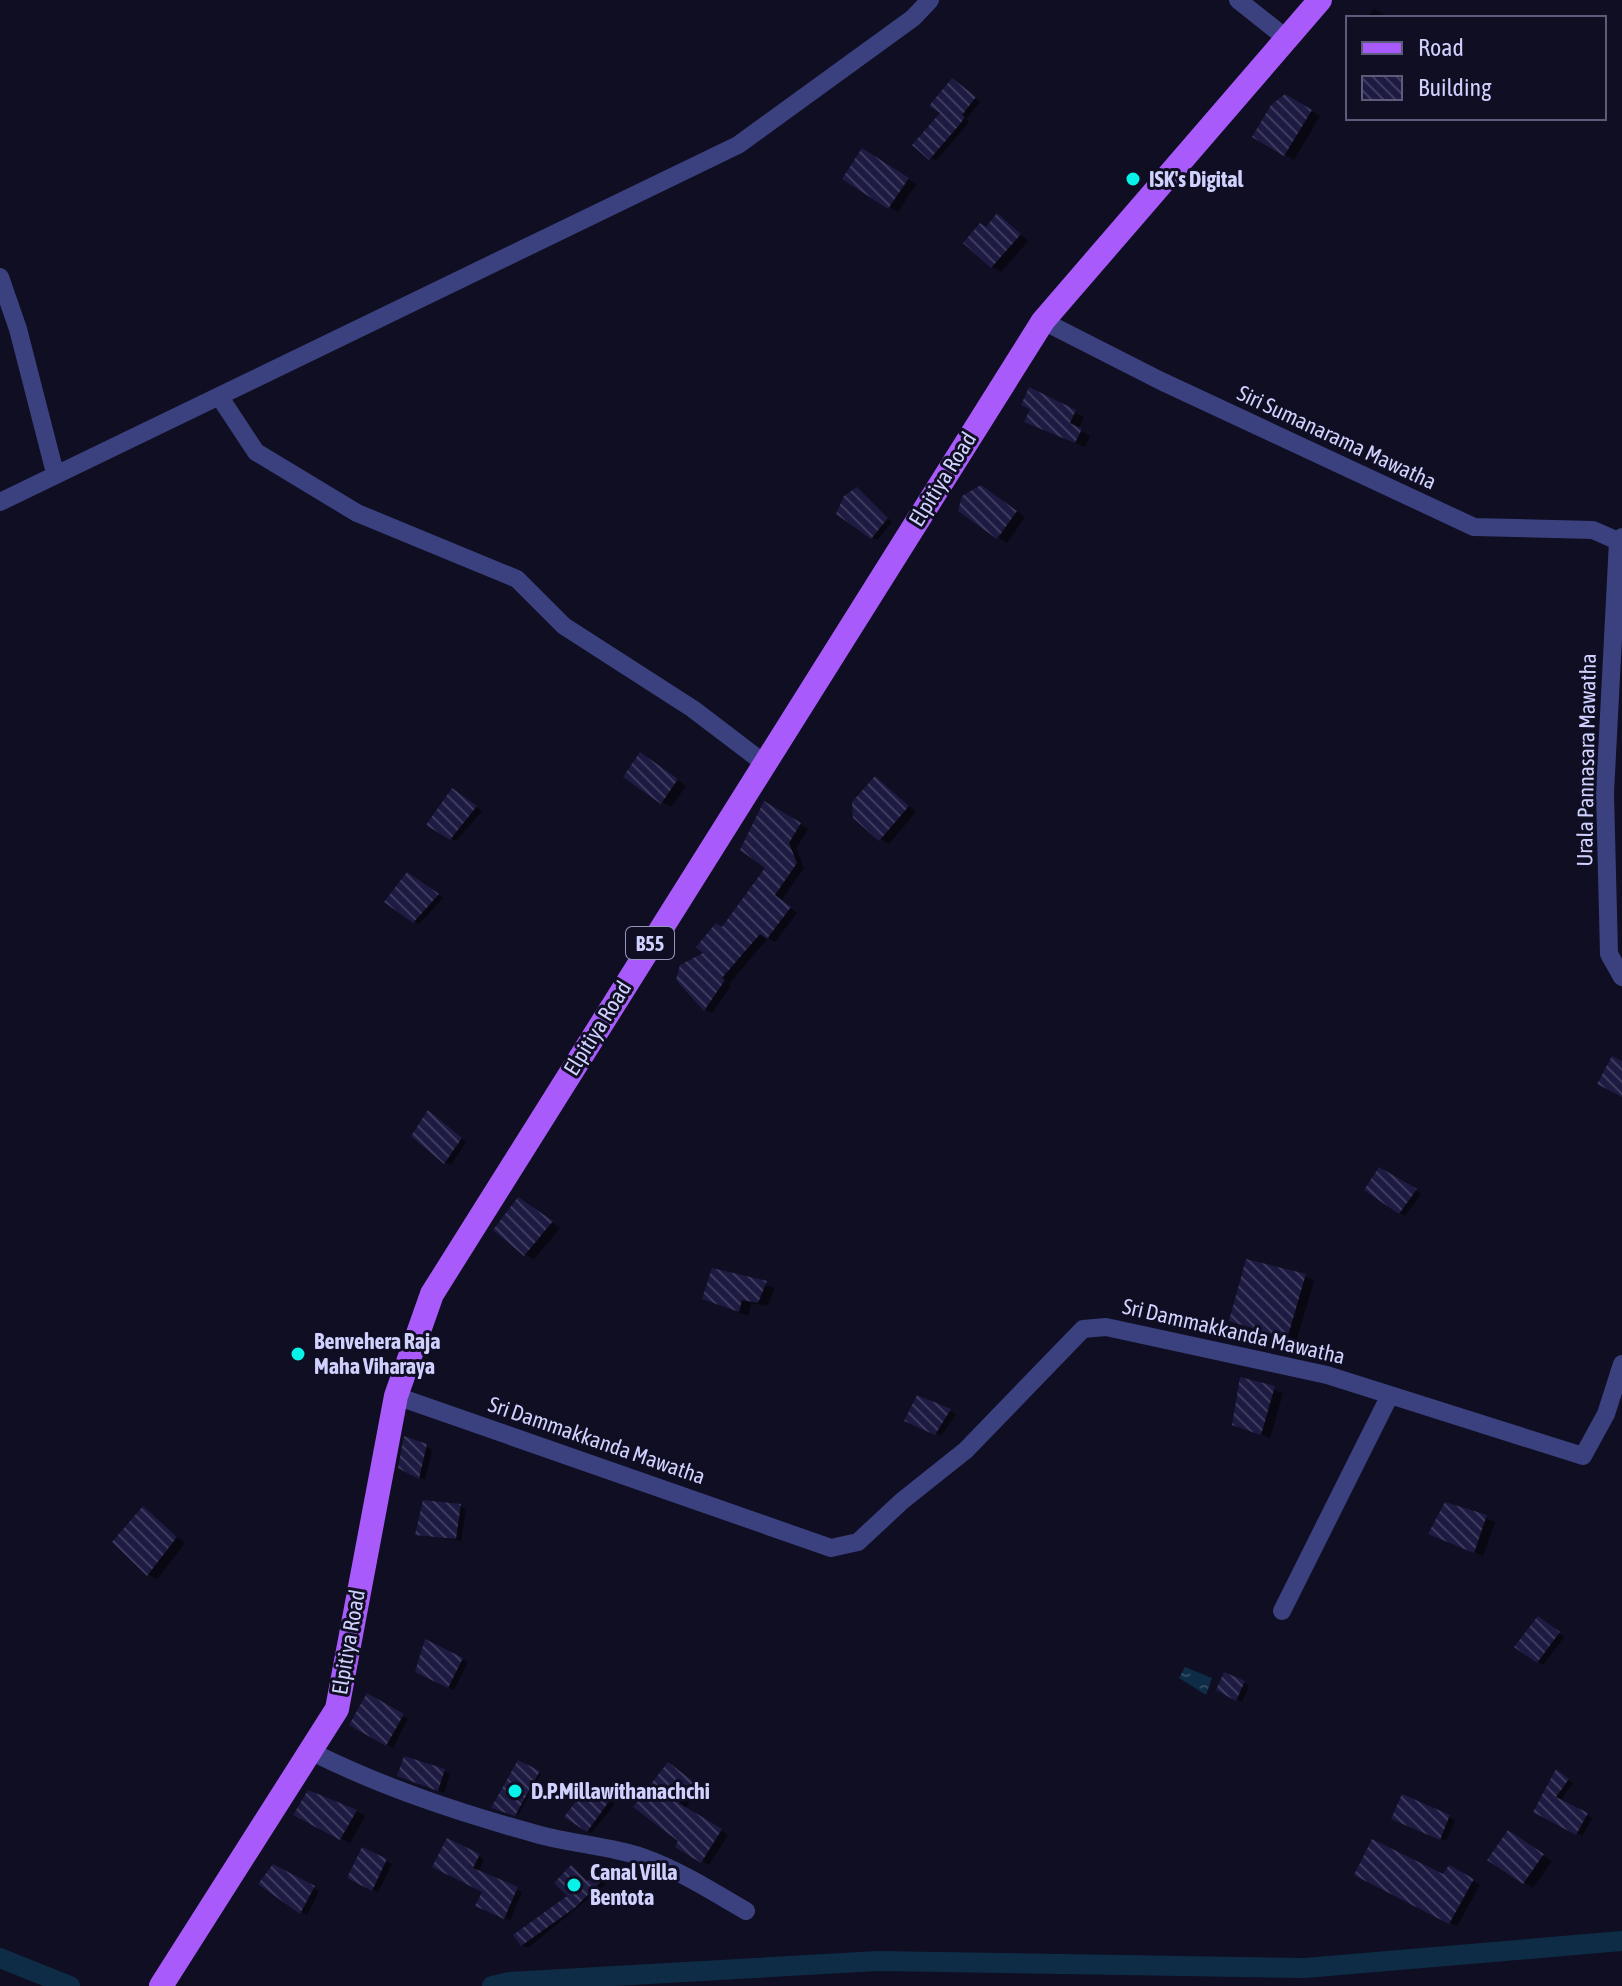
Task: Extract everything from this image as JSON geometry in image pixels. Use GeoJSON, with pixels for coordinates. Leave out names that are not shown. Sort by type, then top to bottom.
{"type":"FeatureCollection","features":[{"type":"Feature","properties":{"kind":"main road","name":"Elpitiya Road"},"geometry":{"type":"LineString","coordinates":[[163,1982],[337,1709],[396,1396],[432,1294],[1043,321],[1320,0]]}},
{"type":"Feature","properties":{"kind":"street"},"geometry":{"type":"LineString","coordinates":[[0,502],[738,145],[913,18],[930,0]]}},
{"type":"Feature","properties":{"kind":"street"},"geometry":{"type":"LineString","coordinates":[[1238,0],[1286,38]]}},
{"type":"Feature","properties":{"kind":"street"},"geometry":{"type":"LineString","coordinates":[[0,277],[18,329],[55,473]]}},
{"type":"Feature","properties":{"kind":"street","name":"Siri Sumanarama Mawatha"},"geometry":{"type":"LineString","coordinates":[[1043,321],[1161,381],[1474,527],[1593,530],[1620,539]]}},
{"type":"Feature","properties":{"kind":"street"},"geometry":{"type":"LineString","coordinates":[[219,396],[256,452],[357,513],[517,579],[564,626],[693,709],[764,763]]}},
{"type":"Feature","properties":{"kind":"street","name":"Urala Pannasara Mawatha"},"geometry":{"type":"LineString","coordinates":[[1620,539],[1605,793],[1609,954],[1622,977]]}},
{"type":"Feature","properties":{"kind":"street","name":"Sri Dammakkanda Mawatha"},"geometry":{"type":"LineString","coordinates":[[396,1396],[831,1548],[858,1542],[902,1501],[966,1450],[1083,1329],[1106,1327],[1327,1375],[1583,1456],[1606,1414],[1622,1364]]}},
{"type":"Feature","properties":{"kind":"street"},"geometry":{"type":"LineString","coordinates":[[1282,1611],[1390,1395]]}},
{"type":"Feature","properties":{"kind":"street"},"geometry":{"type":"LineString","coordinates":[[310,1751],[379,1785],[460,1812],[543,1836],[640,1856],[689,1878],[746,1911]]}},
{"type":"Feature","properties":{"kind":"water"},"geometry":{"type":"Polygon","coordinates":[[[1185,1667],[1212,1678],[1206,1695],[1179,1678],[1185,1667]]]}},
{"type":"Feature","properties":{"kind":"building"},"geometry":{"type":"Polygon","coordinates":[[[952,78],[976,97],[962,115],[965,117],[960,124],[929,160],[912,145],[940,113],[929,106],[952,78]]]}},
{"type":"Feature","properties":{"kind":"building"},"geometry":{"type":"Polygon","coordinates":[[[1285,94],[1312,110],[1284,156],[1252,137],[1271,105],[1285,94]]]}},
{"type":"Feature","properties":{"kind":"building"},"geometry":{"type":"Polygon","coordinates":[[[862,148],[909,178],[888,209],[842,179],[862,148]]]}},
{"type":"Feature","properties":{"kind":"building"},"geometry":{"type":"Polygon","coordinates":[[[997,213],[1021,234],[991,268],[963,243],[980,223],[986,227],[997,213]]]}},
{"type":"Feature","properties":{"kind":"building"},"geometry":{"type":"Polygon","coordinates":[[[1029,387],[1076,410],[1070,423],[1082,429],[1075,443],[1024,422],[1030,409],[1021,405],[1029,387]]]}},
{"type":"Feature","properties":{"kind":"building"},"geometry":{"type":"Polygon","coordinates":[[[981,485],[1017,511],[997,539],[958,511],[962,496],[981,485]]]}},
{"type":"Feature","properties":{"kind":"building"},"geometry":{"type":"Polygon","coordinates":[[[857,487],[888,518],[871,539],[836,514],[844,496],[857,487]]]}},
{"type":"Feature","properties":{"kind":"building"},"geometry":{"type":"Polygon","coordinates":[[[640,752],[678,779],[661,804],[623,777],[640,752]]]}},
{"type":"Feature","properties":{"kind":"building"},"geometry":{"type":"Polygon","coordinates":[[[875,776],[909,806],[879,841],[853,818],[852,802],[875,776]]]}},
{"type":"Feature","properties":{"kind":"building"},"geometry":{"type":"Polygon","coordinates":[[[452,788],[477,806],[450,840],[426,825],[452,788]]]}},
{"type":"Feature","properties":{"kind":"building"},"geometry":{"type":"Polygon","coordinates":[[[764,801],[801,823],[789,843],[797,863],[775,895],[791,907],[767,939],[760,934],[722,978],[725,980],[704,1011],[676,980],[680,965],[703,953],[696,947],[716,923],[722,927],[765,868],[740,850],[764,801]]]}},
{"type":"Feature","properties":{"kind":"building"},"geometry":{"type":"Polygon","coordinates":[[[407,872],[439,894],[413,923],[384,902],[407,872]]]}},
{"type":"Feature","properties":{"kind":"building"},"geometry":{"type":"Polygon","coordinates":[[[1612,1056],[1622,1061],[1622,1097],[1597,1084],[1612,1056]]]}},
{"type":"Feature","properties":{"kind":"building"},"geometry":{"type":"Polygon","coordinates":[[[428,1110],[462,1138],[444,1164],[411,1136],[428,1110]]]}},
{"type":"Feature","properties":{"kind":"building"},"geometry":{"type":"Polygon","coordinates":[[[1379,1167],[1417,1189],[1399,1214],[1364,1190],[1379,1167]]]}},
{"type":"Feature","properties":{"kind":"building"},"geometry":{"type":"Polygon","coordinates":[[[518,1197],[553,1221],[524,1256],[493,1230],[518,1197]]]}},
{"type":"Feature","properties":{"kind":"building"},"geometry":{"type":"Polygon","coordinates":[[[1246,1259],[1306,1274],[1287,1339],[1229,1321],[1246,1259]]]}},
{"type":"Feature","properties":{"kind":"building"},"geometry":{"type":"Polygon","coordinates":[[[712,1268],[767,1281],[758,1303],[742,1300],[739,1312],[702,1299],[712,1268]]]}},
{"type":"Feature","properties":{"kind":"building"},"geometry":{"type":"Polygon","coordinates":[[[1240,1377],[1275,1386],[1261,1435],[1232,1425],[1240,1377]]]}},
{"type":"Feature","properties":{"kind":"building"},"geometry":{"type":"Polygon","coordinates":[[[917,1395],[951,1409],[935,1435],[904,1421],[917,1395]]]}},
{"type":"Feature","properties":{"kind":"building"},"geometry":{"type":"Polygon","coordinates":[[[404,1436],[427,1444],[419,1479],[398,1468],[404,1436]]]}},
{"type":"Feature","properties":{"kind":"building"},"geometry":{"type":"Polygon","coordinates":[[[423,1500],[461,1504],[456,1539],[415,1535],[423,1500]]]}},
{"type":"Feature","properties":{"kind":"building"},"geometry":{"type":"Polygon","coordinates":[[[1445,1502],[1487,1515],[1474,1553],[1428,1534],[1445,1502]]]}},
{"type":"Feature","properties":{"kind":"building"},"geometry":{"type":"Polygon","coordinates":[[[143,1506],[177,1537],[147,1576],[112,1542],[143,1506]]]}},
{"type":"Feature","properties":{"kind":"building"},"geometry":{"type":"Polygon","coordinates":[[[1538,1616],[1560,1632],[1537,1663],[1514,1647],[1538,1616]]]}},
{"type":"Feature","properties":{"kind":"building"},"geometry":{"type":"Polygon","coordinates":[[[425,1639],[463,1658],[448,1688],[415,1672],[425,1639]]]}},
{"type":"Feature","properties":{"kind":"building"},"geometry":{"type":"Polygon","coordinates":[[[1224,1672],[1245,1681],[1236,1701],[1216,1690],[1224,1672]]]}},
{"type":"Feature","properties":{"kind":"building"},"geometry":{"type":"Polygon","coordinates":[[[367,1693],[404,1714],[386,1746],[349,1725],[367,1693]]]}},
{"type":"Feature","properties":{"kind":"building"},"geometry":{"type":"Polygon","coordinates":[[[404,1756],[445,1769],[438,1791],[397,1776],[404,1756]]]}},
{"type":"Feature","properties":{"kind":"building","name":"D.P.Millawithanachchi"},"geometry":{"type":"Polygon","coordinates":[[[518,1760],[540,1771],[515,1816],[491,1808],[518,1760]]]}},
{"type":"Feature","properties":{"kind":"building"},"geometry":{"type":"Polygon","coordinates":[[[668,1762],[694,1782],[679,1803],[722,1829],[701,1863],[675,1847],[678,1841],[633,1807],[668,1762]]]}},
{"type":"Feature","properties":{"kind":"building"},"geometry":{"type":"Polygon","coordinates":[[[1556,1769],[1569,1779],[1556,1797],[1588,1813],[1576,1835],[1533,1812],[1556,1769]]]}},
{"type":"Feature","properties":{"kind":"building"},"geometry":{"type":"Polygon","coordinates":[[[589,1784],[610,1800],[587,1832],[564,1817],[589,1784]]]}},
{"type":"Feature","properties":{"kind":"building"},"geometry":{"type":"Polygon","coordinates":[[[308,1790],[357,1810],[340,1840],[293,1815],[308,1790]]]}},
{"type":"Feature","properties":{"kind":"building"},"geometry":{"type":"Polygon","coordinates":[[[1402,1794],[1450,1815],[1440,1840],[1391,1819],[1402,1794]]]}},
{"type":"Feature","properties":{"kind":"building"},"geometry":{"type":"Polygon","coordinates":[[[1508,1830],[1544,1854],[1523,1884],[1487,1860],[1508,1830]]]}},
{"type":"Feature","properties":{"kind":"building"},"geometry":{"type":"Polygon","coordinates":[[[447,1838],[480,1854],[473,1868],[518,1887],[504,1919],[475,1906],[482,1892],[432,1867],[447,1838]]]}},
{"type":"Feature","properties":{"kind":"building"},"geometry":{"type":"Polygon","coordinates":[[[1372,1839],[1443,1874],[1449,1865],[1474,1879],[1449,1924],[1354,1875],[1372,1839]]]}},
{"type":"Feature","properties":{"kind":"building"},"geometry":{"type":"Polygon","coordinates":[[[362,1847],[387,1859],[372,1891],[347,1878],[362,1847]]]}},
{"type":"Feature","properties":{"kind":"building"},"geometry":{"type":"Polygon","coordinates":[[[273,1864],[315,1886],[300,1914],[258,1884],[273,1864]]]}},
{"type":"Feature","properties":{"kind":"building"},"geometry":{"type":"Polygon","coordinates":[[[571,1865],[587,1881],[597,1874],[602,1880],[576,1907],[521,1946],[513,1935],[567,1896],[554,1883],[571,1865]]]}},
{"type":"Feature","properties":{"kind":"waterway"},"geometry":{"type":"LineString","coordinates":[[492,1986],[509,1982],[878,1961],[1305,1968],[1622,1941]]}},
{"type":"Feature","properties":{"kind":"waterway"},"geometry":{"type":"LineString","coordinates":[[0,1958],[70,1986]]}},
{"type":"Feature","properties":{"kind":"place","name":"ISK's Digital"},"geometry":{"type":"Point","coordinates":[1133,179]}},
{"type":"Feature","properties":{"kind":"place","name":"Benvehera Raja Maha Viharaya"},"geometry":{"type":"Point","coordinates":[298,1354]}},
{"type":"Feature","properties":{"kind":"place","name":"D.P.Millawithanachchi"},"geometry":{"type":"Point","coordinates":[515,1791]}},
{"type":"Feature","properties":{"kind":"place","name":"Canal Villa Bentota"},"geometry":{"type":"Point","coordinates":[574,1885]}}]}
